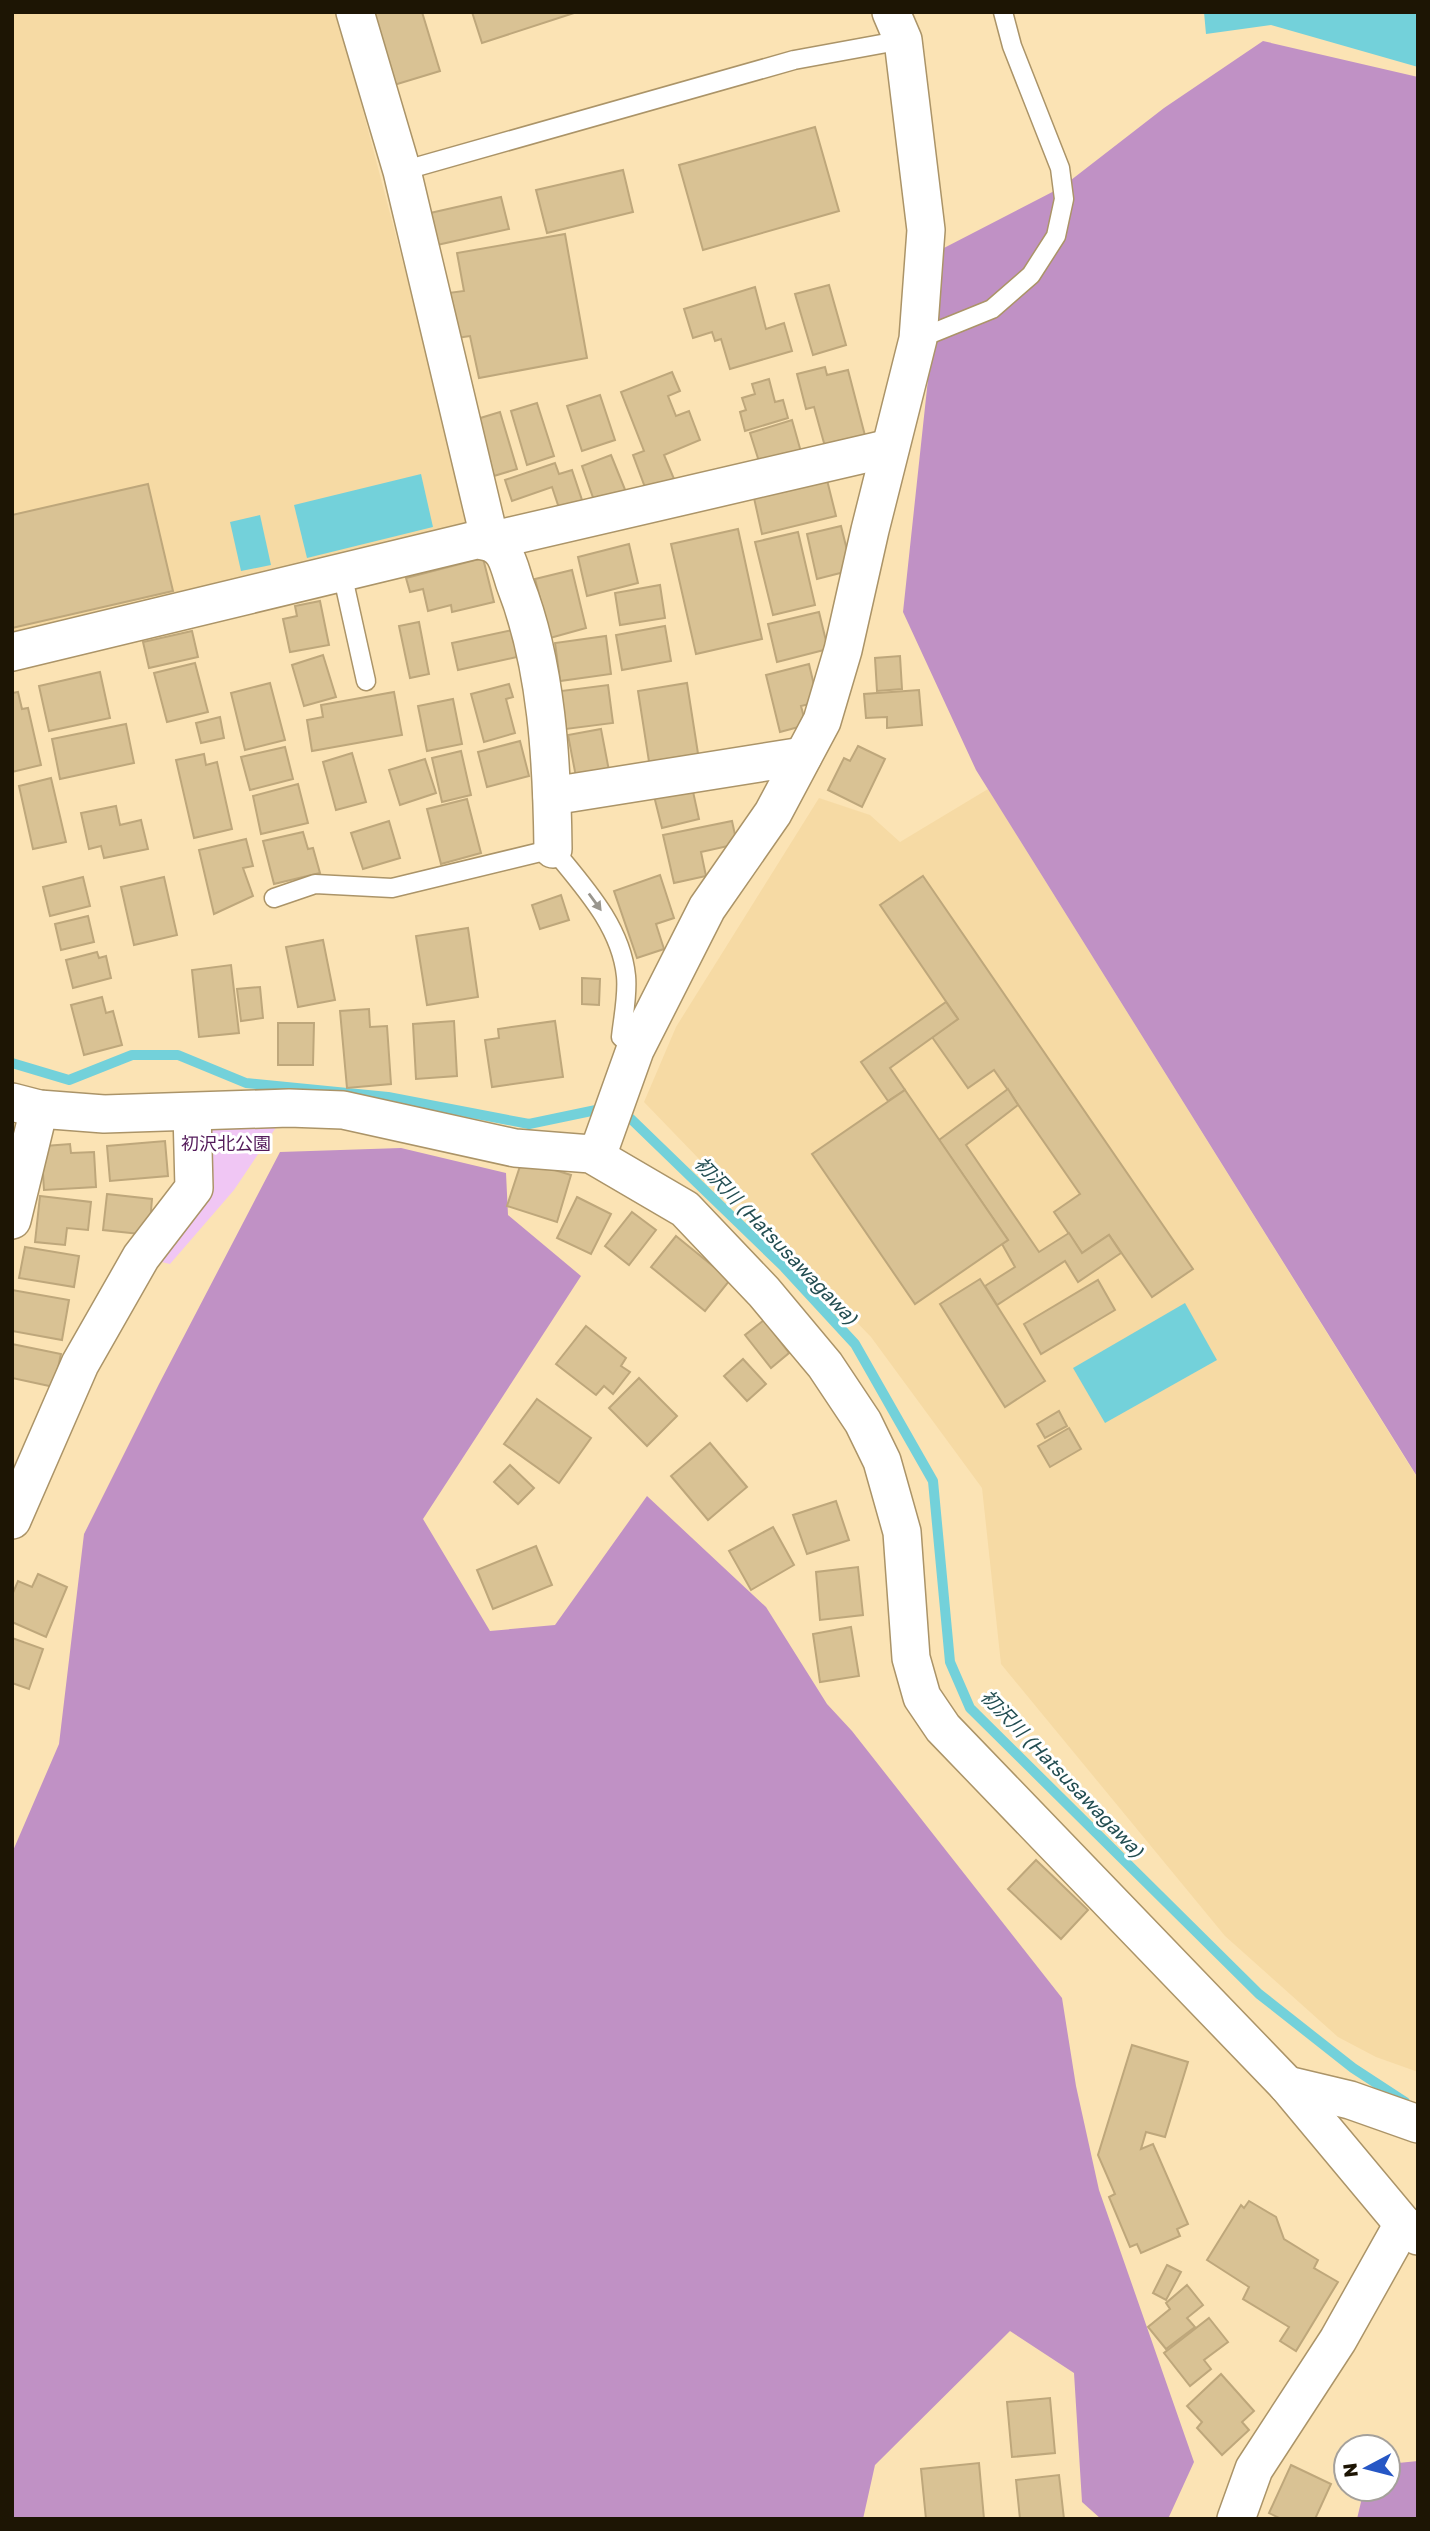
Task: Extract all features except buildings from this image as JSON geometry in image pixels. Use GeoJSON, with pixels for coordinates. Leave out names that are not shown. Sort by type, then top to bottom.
{"type":"FeatureCollection","features":[{"type":"Feature","properties":{"kind":"street"},"geometry":{"type":"LineString","coordinates":[[355,12],[402,171],[490,541],[504,553],[538,655],[552,796],[553,849]]}},
{"type":"Feature","properties":{"kind":"street"},"geometry":{"type":"LineString","coordinates":[[596,1150],[635,1050],[707,908],[773,813],[822,721],[844,650],[918,339],[926,230],[897,26]]}},
{"type":"Feature","properties":{"kind":"street"},"geometry":{"type":"LineString","coordinates":[[12,652],[476,540],[490,541],[890,448]]}},
{"type":"Feature","properties":{"kind":"street"},"geometry":{"type":"LineString","coordinates":[[552,796],[803,756]]}},
{"type":"Feature","properties":{"kind":"street"},"geometry":{"type":"LineString","coordinates":[[12,1220],[26,1106],[104,1114],[289,1108],[342,1110],[515,1148],[596,1150],[685,1209],[764,1292],[825,1365],[863,1423],[882,1461],[902,1532],[911,1658],[922,1697],[943,1728],[1287,2085],[1410,2230],[1254,2469],[1236,2519]]}},
{"type":"Feature","properties":{"kind":"street"},"geometry":{"type":"LineString","coordinates":[[12,1520],[80,1364],[141,1257],[194,1188],[192,1112]]}},
{"type":"Feature","properties":{"kind":"street"},"geometry":{"type":"LineString","coordinates":[[1287,2085],[1350,2100],[1418,2124]]}},
{"type":"Feature","properties":{"kind":"street"},"geometry":{"type":"LineString","coordinates":[[1262,2519],[1285,2462],[1297,2403]]}},
{"type":"Feature","properties":{"kind":"lane"},"geometry":{"type":"LineString","coordinates":[[918,339],[992,309],[1031,275],[1056,236],[1064,199],[1060,168],[1012,46],[1003,12]]}},
{"type":"Feature","properties":{"kind":"lane"},"geometry":{"type":"LineString","coordinates":[[402,171],[794,60],[897,26]]}},
{"type":"Feature","properties":{"kind":"lane"},"geometry":{"type":"LineString","coordinates":[[342,573],[366,681]]}},
{"type":"Feature","properties":{"kind":"lane"},"geometry":{"type":"LineString","coordinates":[[274,898],[315,884],[392,888],[553,849],[600,907],[617,942],[626,976],[621,1037],[635,1050]]}},
{"type":"Feature","properties":{"kind":"shaded area"},"geometry":{"type":"Polygon","coordinates":[[[12,12],[337,12],[476,540],[12,652],[12,12]]]}},
{"type":"Feature","properties":{"kind":"shaded area"},"geometry":{"type":"Polygon","coordinates":[[[1263,41],[1418,77],[1418,1478],[976,770],[903,612],[942,249],[1062,187],[1164,108],[1263,41]]]}},
{"type":"Feature","properties":{"kind":"shaded area"},"geometry":{"type":"Polygon","coordinates":[[[988,789],[1418,1479],[1418,2072],[1376,2057],[1338,2037],[1225,1936],[1001,1664],[982,1488],[871,1337],[644,1102],[676,1027],[819,798],[870,815],[900,842],[988,789]]]}},
{"type":"Feature","properties":{"kind":"shaded area"},"geometry":{"type":"Polygon","coordinates":[[[401,1148],[506,1173],[508,1215],[581,1276],[423,1519],[490,1631],[555,1625],[647,1496],[766,1607],[827,1704],[852,1731],[1062,1998],[1076,2086],[1099,2190],[1194,2462],[1168,2519],[1101,2519],[1082,2502],[1074,2373],[1010,2331],[875,2465],[863,2519],[12,2519],[12,1853],[59,1744],[84,1534],[280,1152],[401,1148]]]}},
{"type":"Feature","properties":{"kind":"shaded area"},"geometry":{"type":"Polygon","coordinates":[[[1418,2461],[1418,2519],[1357,2519],[1361,2503],[1402,2503],[1402,2463],[1418,2461]]]}},
{"type":"Feature","properties":{"kind":"green space","name":"初沢北公園"},"geometry":{"type":"Polygon","coordinates":[[[289,1108],[234,1190],[170,1264],[141,1257],[194,1188],[192,1112],[289,1108]]]}},
{"type":"Feature","properties":{"kind":"water"},"geometry":{"type":"Polygon","coordinates":[[[1204,12],[1418,12],[1418,67],[1271,25],[1206,34],[1204,12]]]}},
{"type":"Feature","properties":{"kind":"water"},"geometry":{"type":"Polygon","coordinates":[[[421,474],[433,527],[307,558],[294,505],[421,474]]]}},
{"type":"Feature","properties":{"kind":"water"},"geometry":{"type":"Polygon","coordinates":[[[260,515],[271,565],[241,571],[230,522],[260,515]]]}},
{"type":"Feature","properties":{"kind":"water"},"geometry":{"type":"Polygon","coordinates":[[[1185,1303],[1217,1360],[1105,1423],[1073,1368],[1185,1303]]]}},
{"type":"Feature","properties":{"kind":"waterway","name":"初沢川 (Hatsusawagawa)"},"geometry":{"type":"LineString","coordinates":[[12,1063],[69,1080],[132,1055],[178,1055],[246,1083],[388,1097],[529,1124],[596,1110],[630,1118],[784,1267],[855,1344],[933,1481],[950,1662],[970,1708],[1259,1994],[1353,2068],[1405,2102]]}}]}
